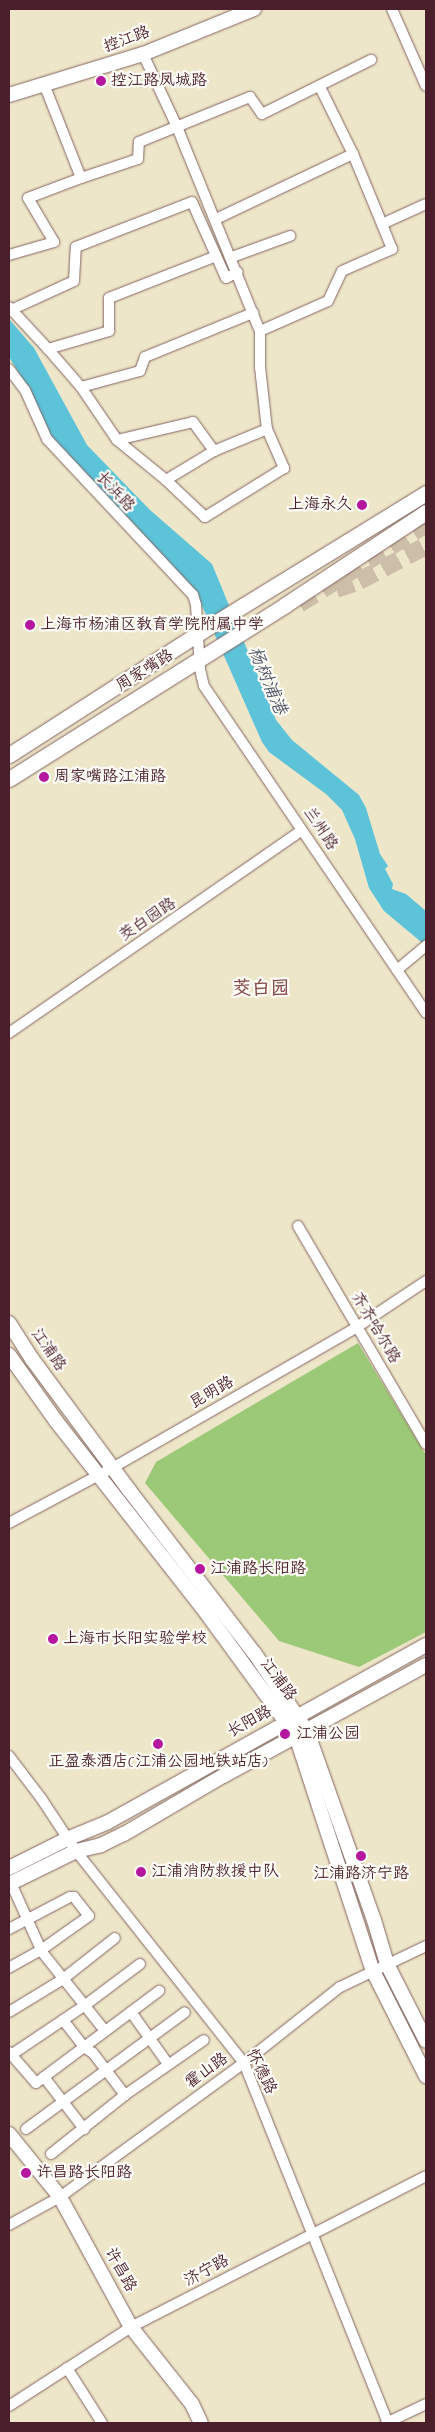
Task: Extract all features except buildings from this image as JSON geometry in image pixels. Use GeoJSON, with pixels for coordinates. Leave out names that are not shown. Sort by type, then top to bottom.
{"type":"FeatureCollection","features":[{"type":"Feature","properties":{"kind":"main road","name":"控江路"},"geometry":{"type":"LineString","coordinates":[[9,95],[143,54],[254,9]]}},
{"type":"Feature","properties":{"kind":"main road","name":"周家嘴路"},"geometry":{"type":"LineString","coordinates":[[9,755],[205,629],[426,492]]}},
{"type":"Feature","properties":{"kind":"main road","name":"周家嘴路"},"geometry":{"type":"LineString","coordinates":[[9,779],[220,646],[426,512]]}},
{"type":"Feature","properties":{"kind":"main road","name":"江浦路"},"geometry":{"type":"LineString","coordinates":[[9,1323],[46,1378],[114,1467],[302,1733],[374,1920],[387,1964],[426,2041]]}},
{"type":"Feature","properties":{"kind":"main road","name":"江浦路"},"geometry":{"type":"LineString","coordinates":[[9,1355],[56,1421],[292,1718]]}},
{"type":"Feature","properties":{"kind":"main road","name":"长阳路"},"geometry":{"type":"LineString","coordinates":[[9,1868],[67,1839],[108,1822],[426,1645]]}},
{"type":"Feature","properties":{"kind":"main road"},"geometry":{"type":"LineString","coordinates":[[10,1883],[76,1851],[101,1845],[124,1834],[426,1665]]}},
{"type":"Feature","properties":{"kind":"main road","name":"江浦路"},"geometry":{"type":"LineString","coordinates":[[302,1733],[374,1971],[426,2076]]}},
{"type":"Feature","properties":{"kind":"main road","name":"许昌路"},"geometry":{"type":"LineString","coordinates":[[9,2134],[60,2197],[131,2327],[192,2404],[201,2423]]}},
{"type":"Feature","properties":{"kind":"street"},"geometry":{"type":"LineString","coordinates":[[392,9],[426,86]]}},
{"type":"Feature","properties":{"kind":"street"},"geometry":{"type":"LineString","coordinates":[[143,54],[178,127],[232,257],[238,272],[260,331],[260,367],[267,429],[284,468],[205,517],[166,480],[117,440],[81,387],[10,308],[74,280],[76,247],[192,202],[226,278],[238,272]]}},
{"type":"Feature","properties":{"kind":"street"},"geometry":{"type":"LineString","coordinates":[[9,255],[54,242],[28,198],[138,159],[139,142],[250,97],[262,114],[320,87],[371,60]]}},
{"type":"Feature","properties":{"kind":"street"},"geometry":{"type":"LineString","coordinates":[[44,84],[81,178]]}},
{"type":"Feature","properties":{"kind":"street"},"geometry":{"type":"LineString","coordinates":[[260,331],[328,301],[342,271],[392,249],[353,154],[320,87]]}},
{"type":"Feature","properties":{"kind":"street"},"geometry":{"type":"LineString","coordinates":[[216,219],[353,154]]}},
{"type":"Feature","properties":{"kind":"street"},"geometry":{"type":"LineString","coordinates":[[382,224],[426,204]]}},
{"type":"Feature","properties":{"kind":"street"},"geometry":{"type":"LineString","coordinates":[[232,257],[290,236]]}},
{"type":"Feature","properties":{"kind":"street"},"geometry":{"type":"LineString","coordinates":[[48,349],[109,331],[109,298],[216,256]]}},
{"type":"Feature","properties":{"kind":"street"},"geometry":{"type":"LineString","coordinates":[[81,387],[140,371],[145,357],[253,312]]}},
{"type":"Feature","properties":{"kind":"street","name":"长浜路"},"geometry":{"type":"LineString","coordinates":[[9,369],[25,390],[36,418],[53,446],[193,595],[205,629],[200,658]]}},
{"type":"Feature","properties":{"kind":"street"},"geometry":{"type":"LineString","coordinates":[[117,440],[193,422],[214,451]]}},
{"type":"Feature","properties":{"kind":"street"},"geometry":{"type":"LineString","coordinates":[[166,480],[214,451],[267,429]]}},
{"type":"Feature","properties":{"kind":"street","name":"兰州路"},"geometry":{"type":"LineString","coordinates":[[200,658],[204,686],[426,1013]]}},
{"type":"Feature","properties":{"kind":"street","name":"茭白园路"},"geometry":{"type":"LineString","coordinates":[[9,1033],[243,873],[302,830]]}},
{"type":"Feature","properties":{"kind":"street"},"geometry":{"type":"LineString","coordinates":[[397,970],[423,948]]}},
{"type":"Feature","properties":{"kind":"street","name":"齐齐哈尔路"},"geometry":{"type":"LineString","coordinates":[[298,1226],[426,1444]]}},
{"type":"Feature","properties":{"kind":"street","name":"昆明路"},"geometry":{"type":"LineString","coordinates":[[9,1522],[114,1467],[357,1327],[426,1281]]}},
{"type":"Feature","properties":{"kind":"street","name":"怀德路"},"geometry":{"type":"LineString","coordinates":[[9,1756],[41,1798],[76,1851],[244,2062],[387,2423]]}},
{"type":"Feature","properties":{"kind":"street"},"geometry":{"type":"LineString","coordinates":[[10,1883],[41,1950],[105,2031]]}},
{"type":"Feature","properties":{"kind":"street"},"geometry":{"type":"LineString","coordinates":[[9,1929],[70,1897],[74,1897],[89,1916],[41,1950],[9,1968]]}},
{"type":"Feature","properties":{"kind":"street"},"geometry":{"type":"LineString","coordinates":[[9,2012],[63,1979],[115,1938]]}},
{"type":"Feature","properties":{"kind":"street","name":"霍山路"},"geometry":{"type":"LineString","coordinates":[[9,2225],[60,2197],[244,2062],[340,1987],[426,1946]]}},
{"type":"Feature","properties":{"kind":"street"},"geometry":{"type":"LineString","coordinates":[[140,1964],[84,2006],[10,2054],[36,2084],[159,1991]]}},
{"type":"Feature","properties":{"kind":"street"},"geometry":{"type":"LineString","coordinates":[[131,2012],[168,2064]]}},
{"type":"Feature","properties":{"kind":"street"},"geometry":{"type":"LineString","coordinates":[[26,2129],[185,2012]]}},
{"type":"Feature","properties":{"kind":"street"},"geometry":{"type":"LineString","coordinates":[[63,2020],[84,2047],[93,2053],[125,2095]]}},
{"type":"Feature","properties":{"kind":"street"},"geometry":{"type":"LineString","coordinates":[[51,2154],[125,2095],[204,2040]]}},
{"type":"Feature","properties":{"kind":"street"},"geometry":{"type":"LineString","coordinates":[[44,2077],[84,2128]]}},
{"type":"Feature","properties":{"kind":"street","name":"济宁路"},"geometry":{"type":"LineString","coordinates":[[9,2406],[131,2327],[426,2176]]}},
{"type":"Feature","properties":{"kind":"street"},"geometry":{"type":"LineString","coordinates":[[67,2368],[102,2423]]}},
{"type":"Feature","properties":{"kind":"street"},"geometry":{"type":"LineString","coordinates":[[387,2423],[426,2404]]}},
{"type":"Feature","properties":{"kind":"green space"},"geometry":{"type":"Polygon","coordinates":[[[358,1343],[426,1455],[426,1632],[359,1667],[279,1641],[145,1483],[156,1462],[358,1343]]]}},
{"type":"Feature","properties":{"kind":"water","name":"杨树浦港"},"geometry":{"type":"Polygon","coordinates":[[[9,319],[34,348],[87,445],[150,510],[212,564],[276,720],[292,740],[359,795],[366,808],[380,854],[388,866],[385,869],[393,884],[392,889],[406,894],[426,911],[426,946],[384,911],[369,888],[355,839],[342,810],[326,794],[269,752],[262,742],[199,599],[51,437],[9,357],[9,319]]]}},
{"type":"Feature","properties":{"kind":"tunnel"},"geometry":{"type":"LineString","coordinates":[[299,604],[426,524]]}},
{"type":"Feature","properties":{"kind":"tunnel"},"geometry":{"type":"LineString","coordinates":[[336,589],[359,581],[426,546]]}},
{"type":"Feature","properties":{"kind":"place","name":"控江路凤城路"},"geometry":{"type":"Point","coordinates":[101,81]}},
{"type":"Feature","properties":{"kind":"place","name":"上海永久"},"geometry":{"type":"Point","coordinates":[362,505]}},
{"type":"Feature","properties":{"kind":"place","name":"上海市杨浦区教育学院附属中学"},"geometry":{"type":"Point","coordinates":[30,625]}},
{"type":"Feature","properties":{"kind":"place","name":"周家嘴路江浦路"},"geometry":{"type":"Point","coordinates":[44,777]}},
{"type":"Feature","properties":{"kind":"place","name":"江浦路长阳路"},"geometry":{"type":"Point","coordinates":[200,1569]}},
{"type":"Feature","properties":{"kind":"place","name":"上海市长阳实验学校"},"geometry":{"type":"Point","coordinates":[53,1639]}},
{"type":"Feature","properties":{"kind":"place","name":"江浦公园"},"geometry":{"type":"Point","coordinates":[285,1734]}},
{"type":"Feature","properties":{"kind":"place","name":"正盈泰酒店(江浦公园地铁站店)"},"geometry":{"type":"Point","coordinates":[158,1744]}},
{"type":"Feature","properties":{"kind":"place","name":"江浦路济宁路"},"geometry":{"type":"Point","coordinates":[361,1856]}},
{"type":"Feature","properties":{"kind":"place","name":"江浦消防救援中队"},"geometry":{"type":"Point","coordinates":[141,1872]}},
{"type":"Feature","properties":{"kind":"place","name":"许昌路长阳路"},"geometry":{"type":"Point","coordinates":[26,2173]}},
{"type":"Feature","properties":{"kind":"district","name":"茭白园"},"geometry":{"type":"Point","coordinates":[261,990]}}]}
